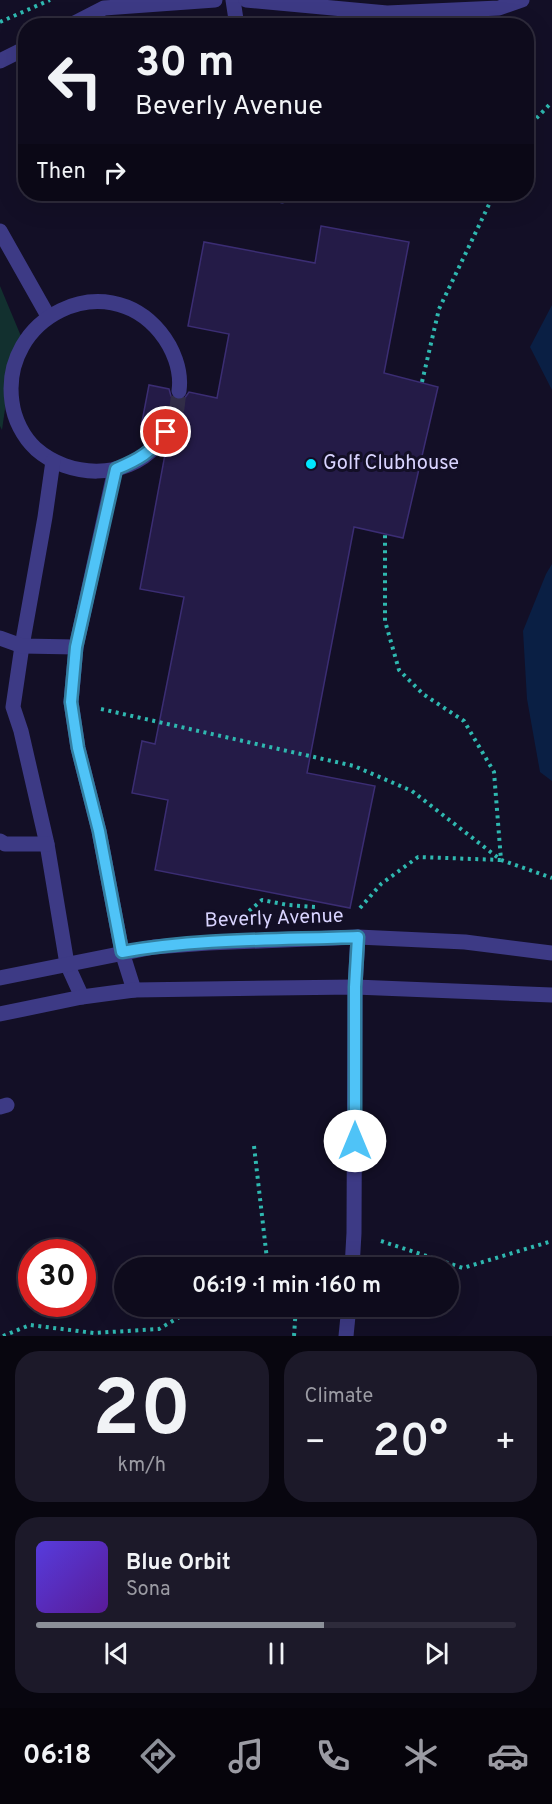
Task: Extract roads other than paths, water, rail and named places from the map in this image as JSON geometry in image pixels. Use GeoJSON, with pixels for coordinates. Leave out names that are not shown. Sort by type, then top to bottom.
{"type":"FeatureCollection","features":[{"type":"Feature","properties":{"kind":"street"},"geometry":{"type":"LineString","coordinates":[[85,18],[104,8],[215,0]]}},
{"type":"Feature","properties":{"kind":"street"},"geometry":{"type":"LineString","coordinates":[[233,0],[236,18]]}},
{"type":"Feature","properties":{"kind":"street"},"geometry":{"type":"LineString","coordinates":[[246,0],[387,13],[499,8],[522,0]]}},
{"type":"Feature","properties":{"kind":"street"},"geometry":{"type":"LineString","coordinates":[[0,61],[18,52]]}},
{"type":"Feature","properties":{"kind":"street"},"geometry":{"type":"LineString","coordinates":[[0,231],[48,316]]}},
{"type":"Feature","properties":{"kind":"street"},"geometry":{"type":"LineString","coordinates":[[166,432],[155,447],[137,461],[116,469],[94,472],[73,469],[53,461],[35,449],[22,432],[13,412],[10,390],[11,368],[19,348],[31,330],[48,316],[68,306],[91,301],[113,304],[135,311],[153,324],[167,342],[177,363],[179,391]]}},
{"type":"Feature","properties":{"kind":"street"},"geometry":{"type":"LineString","coordinates":[[53,461],[13,707],[21,731],[47,844],[67,964],[82,997]]}},
{"type":"Feature","properties":{"kind":"street"},"geometry":{"type":"LineString","coordinates":[[116,469],[76,647],[71,702],[78,748],[99,831],[122,952],[134,990]]}},
{"type":"Feature","properties":{"kind":"street"},"geometry":{"type":"LineString","coordinates":[[0,638],[22,646],[76,647]]}},
{"type":"Feature","properties":{"kind":"street"},"geometry":{"type":"LineString","coordinates":[[0,841],[4,844],[47,844]]}},
{"type":"Feature","properties":{"kind":"street"},"geometry":{"type":"LineString","coordinates":[[353,1257],[355,987],[358,937]]}},
{"type":"Feature","properties":{"kind":"street","name":"Beverly Avenue"},"geometry":{"type":"LineString","coordinates":[[0,978],[122,952],[208,943],[358,937],[465,942],[552,953]]}},
{"type":"Feature","properties":{"kind":"street"},"geometry":{"type":"LineString","coordinates":[[0,1014],[82,997],[134,990],[355,987],[552,995]]}},
{"type":"Feature","properties":{"kind":"street"},"geometry":{"type":"LineString","coordinates":[[346,1336],[348,1317]]}},
{"type":"Feature","properties":{"kind":"water"},"geometry":{"type":"Polygon","coordinates":[[[552,305],[552,390],[530,347],[552,305]]]}},
{"type":"Feature","properties":{"kind":"water"},"geometry":{"type":"Polygon","coordinates":[[[552,564],[552,781],[540,772],[527,699],[523,631],[552,564]]]}},
{"type":"Feature","properties":{"kind":"tunnel"},"geometry":{"type":"LineString","coordinates":[[166,432],[177,408],[179,391]]}},
{"type":"Feature","properties":{"kind":"place","name":"Golf Clubhouse"},"geometry":{"type":"Point","coordinates":[311,464]}}]}
